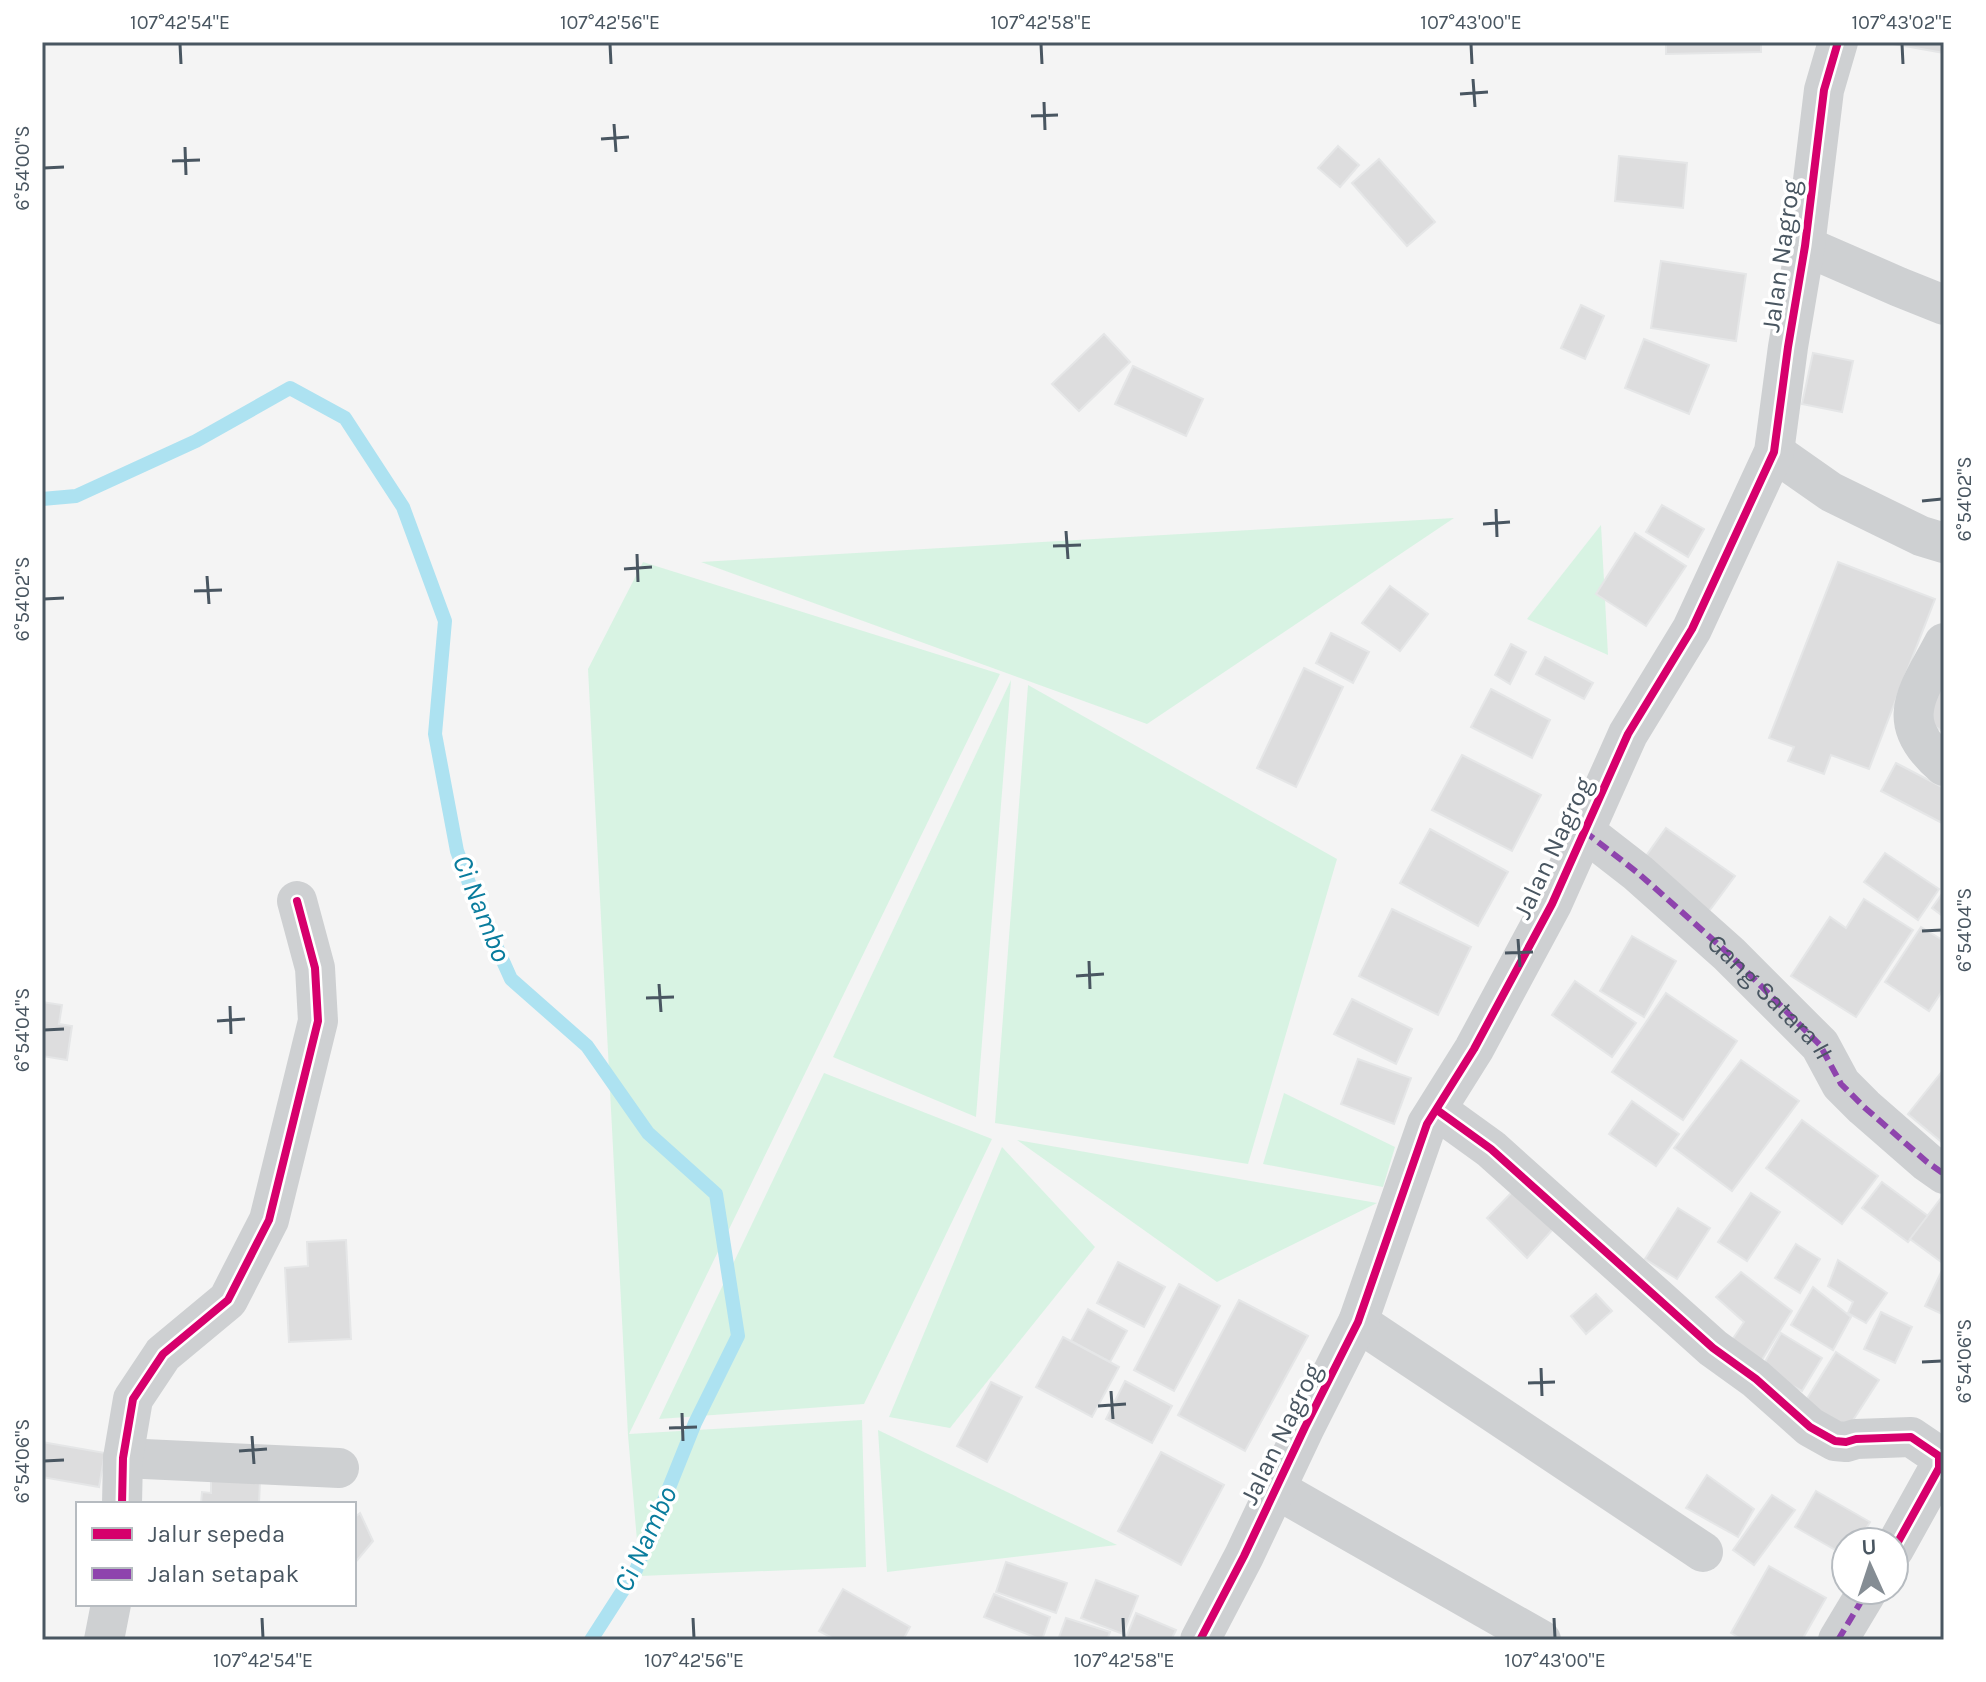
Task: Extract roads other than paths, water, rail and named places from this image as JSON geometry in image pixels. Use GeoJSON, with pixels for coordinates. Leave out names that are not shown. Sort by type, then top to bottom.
{"type":"FeatureCollection","features":[{"type":"Feature","properties":{"kind":"street","name":"Jalan Nagrog"},"geometry":{"type":"LineString","coordinates":[[1200,1640],[1358,1322],[1427,1124],[1474,1049],[1552,904],[1628,734],[1692,629],[1774,452],[1805,246],[1824,90],[1838,42]]}},
{"type":"Feature","properties":{"kind":"street"},"geometry":{"type":"LineString","coordinates":[[1805,246],[1944,305]]}},
{"type":"Feature","properties":{"kind":"street"},"geometry":{"type":"LineString","coordinates":[[1774,452],[1831,492],[1908,530],[1944,543]]}},
{"type":"Feature","properties":{"kind":"street"},"geometry":{"type":"LineString","coordinates":[[1944,643],[1915,701],[1912,720],[1920,738],[1944,766]]}},
{"type":"Feature","properties":{"kind":"street","name":"Gang Satara II"},"geometry":{"type":"LineString","coordinates":[[1584,831],[1638,873],[1729,954],[1820,1045],[1841,1084],[1944,1174]]}},
{"type":"Feature","properties":{"kind":"street"},"geometry":{"type":"LineString","coordinates":[[122,1502],[123,1458],[133,1399],[163,1354],[228,1300],[269,1220],[318,1021],[315,968],[297,901]]}},
{"type":"Feature","properties":{"kind":"street"},"geometry":{"type":"LineString","coordinates":[[1437,1110],[1491,1149],[1713,1348],[1756,1379],[1810,1427],[1835,1441],[1911,1437],[1939,1456],[1939,1468],[1907,1526]]}},
{"type":"Feature","properties":{"kind":"street"},"geometry":{"type":"LineString","coordinates":[[1358,1322],[1703,1552]]}},
{"type":"Feature","properties":{"kind":"street"},"geometry":{"type":"LineString","coordinates":[[123,1458],[339,1468]]}},
{"type":"Feature","properties":{"kind":"street"},"geometry":{"type":"LineString","coordinates":[[1276,1489],[1541,1640]]}},
{"type":"Feature","properties":{"kind":"street"},"geometry":{"type":"LineString","coordinates":[[104,1640],[111,1606]]}},
{"type":"Feature","properties":{"kind":"street"},"geometry":{"type":"LineString","coordinates":[[1838,1640],[1858,1606]]}},
{"type":"Feature","properties":{"kind":"waterway","name":"Ci Nambo"},"geometry":{"type":"LineString","coordinates":[[42,499],[76,496],[196,441],[290,388],[345,418],[403,507],[445,621],[435,734],[457,851],[511,979],[587,1046],[648,1133],[716,1194],[738,1336],[695,1423],[636,1570],[591,1640]]}}]}
